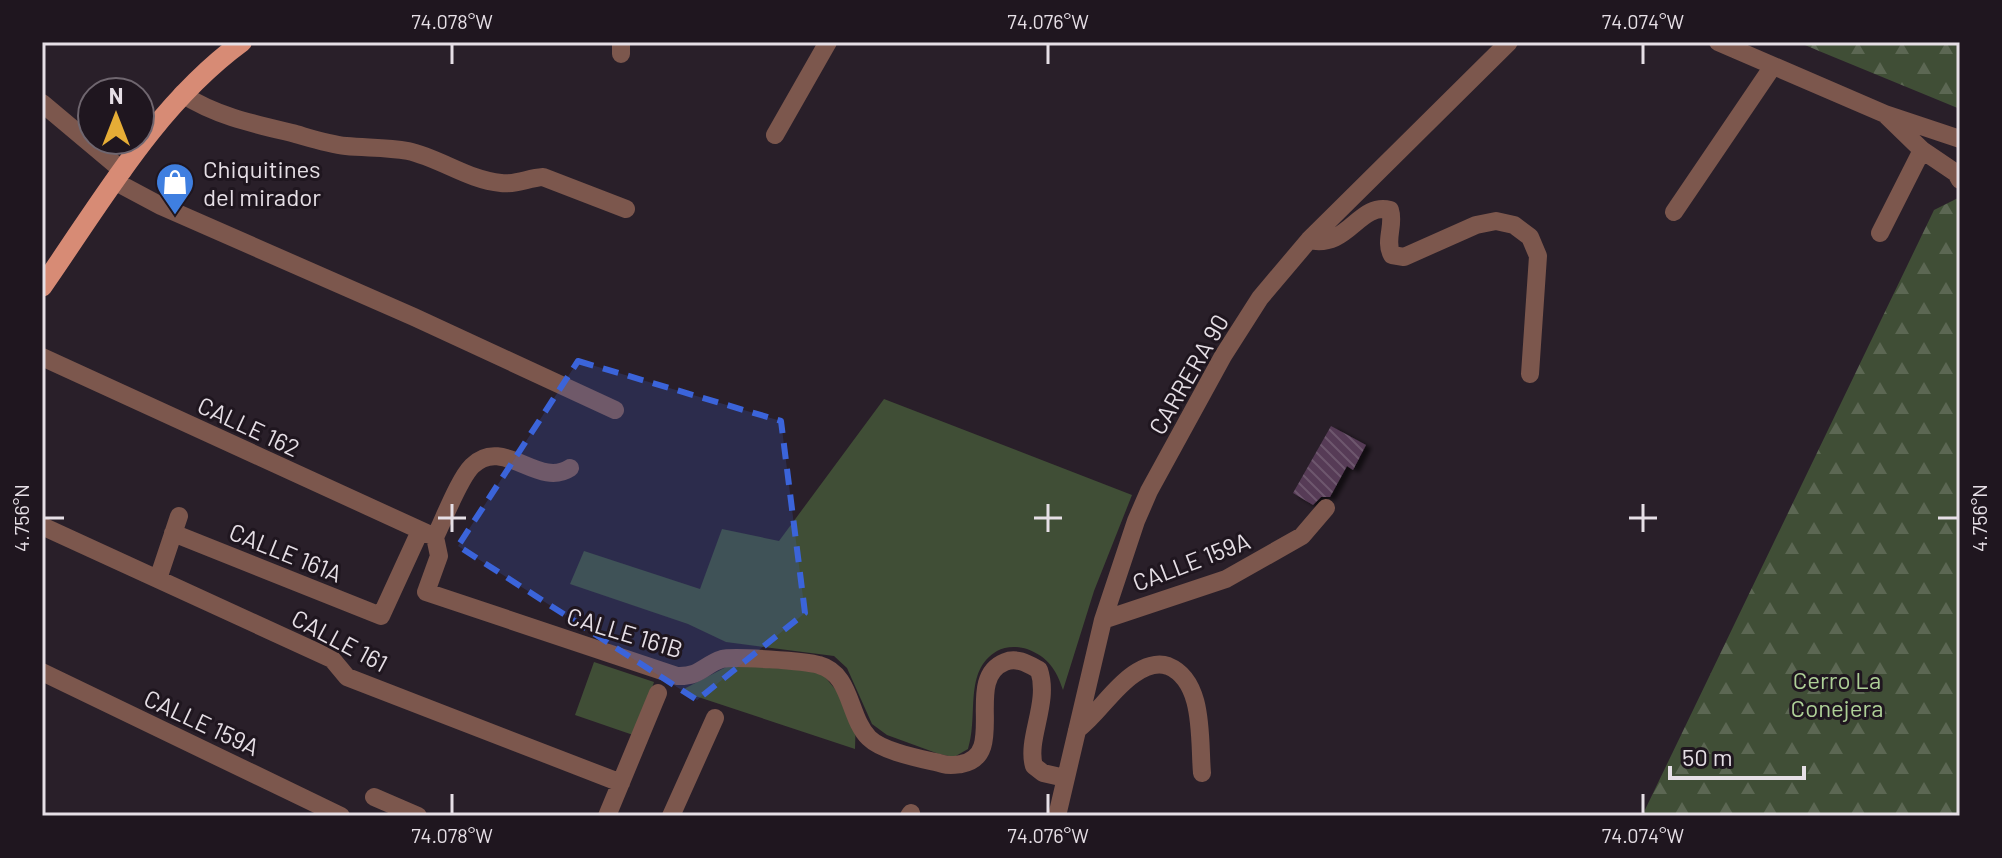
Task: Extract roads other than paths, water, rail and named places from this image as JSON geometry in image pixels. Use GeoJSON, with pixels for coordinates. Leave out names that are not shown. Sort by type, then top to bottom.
{"type":"FeatureCollection","features":[{"type":"Feature","properties":{"kind":"main road"},"geometry":{"type":"LineString","coordinates":[[42,287],[164,114],[182,94],[242,42]]}},
{"type":"Feature","properties":{"kind":"street"},"geometry":{"type":"LineString","coordinates":[[775,135],[828,42]]}},
{"type":"Feature","properties":{"kind":"street","name":"CARRERA 90"},"geometry":{"type":"LineString","coordinates":[[1057,816],[1103,620],[1131,533],[1149,491],[1223,356],[1260,298],[1309,240],[1509,42]]}},
{"type":"Feature","properties":{"kind":"street"},"geometry":{"type":"LineString","coordinates":[[1718,42],[1885,114],[1960,139]]}},
{"type":"Feature","properties":{"kind":"street"},"geometry":{"type":"LineString","coordinates":[[1674,212],[1773,66]]}},
{"type":"Feature","properties":{"kind":"street"},"geometry":{"type":"LineString","coordinates":[[182,94],[230,118],[343,146],[413,152],[480,180],[514,184],[528,178],[543,177],[626,209]]}},
{"type":"Feature","properties":{"kind":"street"},"geometry":{"type":"LineString","coordinates":[[42,103],[120,176],[155,203],[615,410]]}},
{"type":"Feature","properties":{"kind":"street"},"geometry":{"type":"LineString","coordinates":[[1885,114],[1922,150],[1956,173],[1960,180]]}},
{"type":"Feature","properties":{"kind":"street"},"geometry":{"type":"LineString","coordinates":[[1880,233],[1922,150]]}},
{"type":"Feature","properties":{"kind":"street"},"geometry":{"type":"LineString","coordinates":[[1309,240],[1321,243],[1333,241],[1371,211],[1381,208],[1390,210],[1393,219],[1388,248],[1392,255],[1404,257],[1476,225],[1496,221],[1514,225],[1530,237],[1538,256],[1530,374]]}},
{"type":"Feature","properties":{"kind":"street","name":"CALLE 162"},"geometry":{"type":"LineString","coordinates":[[42,357],[428,534]]}},
{"type":"Feature","properties":{"kind":"street"},"geometry":{"type":"LineString","coordinates":[[428,534],[468,470],[481,459],[501,456],[556,474],[570,468]]}},
{"type":"Feature","properties":{"kind":"street","name":"CALLE 159A"},"geometry":{"type":"LineString","coordinates":[[1103,620],[1226,579],[1302,536],[1326,508]]}},
{"type":"Feature","properties":{"kind":"street","name":"CALLE 161A"},"geometry":{"type":"LineString","coordinates":[[158,579],[176,525],[381,616],[428,534]]}},
{"type":"Feature","properties":{"kind":"street","name":"CALLE 161"},"geometry":{"type":"LineString","coordinates":[[42,526],[332,659],[347,677],[621,783]]}},
{"type":"Feature","properties":{"kind":"street","name":"CALLE 161B"},"geometry":{"type":"LineString","coordinates":[[428,534],[439,556],[426,592],[677,676],[690,676],[723,659],[819,665],[835,673],[845,687],[861,727],[878,746],[948,766],[968,763],[981,751],[985,686],[989,675],[998,664],[1010,660],[1026,663],[1039,670],[1044,685],[1032,759],[1034,766],[1043,773],[1065,778]]}},
{"type":"Feature","properties":{"kind":"street"},"geometry":{"type":"LineString","coordinates":[[1077,730],[1132,675],[1148,666],[1164,664],[1178,671],[1190,685],[1197,710],[1202,773]]}},
{"type":"Feature","properties":{"kind":"street","name":"CALLE 159A"},"geometry":{"type":"LineString","coordinates":[[42,672],[341,816]]}},
{"type":"Feature","properties":{"kind":"street"},"geometry":{"type":"LineString","coordinates":[[607,816],[658,693]]}},
{"type":"Feature","properties":{"kind":"street"},"geometry":{"type":"LineString","coordinates":[[671,816],[715,718]]}},
{"type":"Feature","properties":{"kind":"street"},"geometry":{"type":"LineString","coordinates":[[374,797],[418,816]]}},
{"type":"Feature","properties":{"kind":"place","name":"Chiquitines del mirador"},"geometry":{"type":"Point","coordinates":[175,216]}},
{"type":"Feature","properties":{"kind":"park label","name":"Cerro La Conejera"},"geometry":{"type":"Point","coordinates":[1837,693]}}]}
